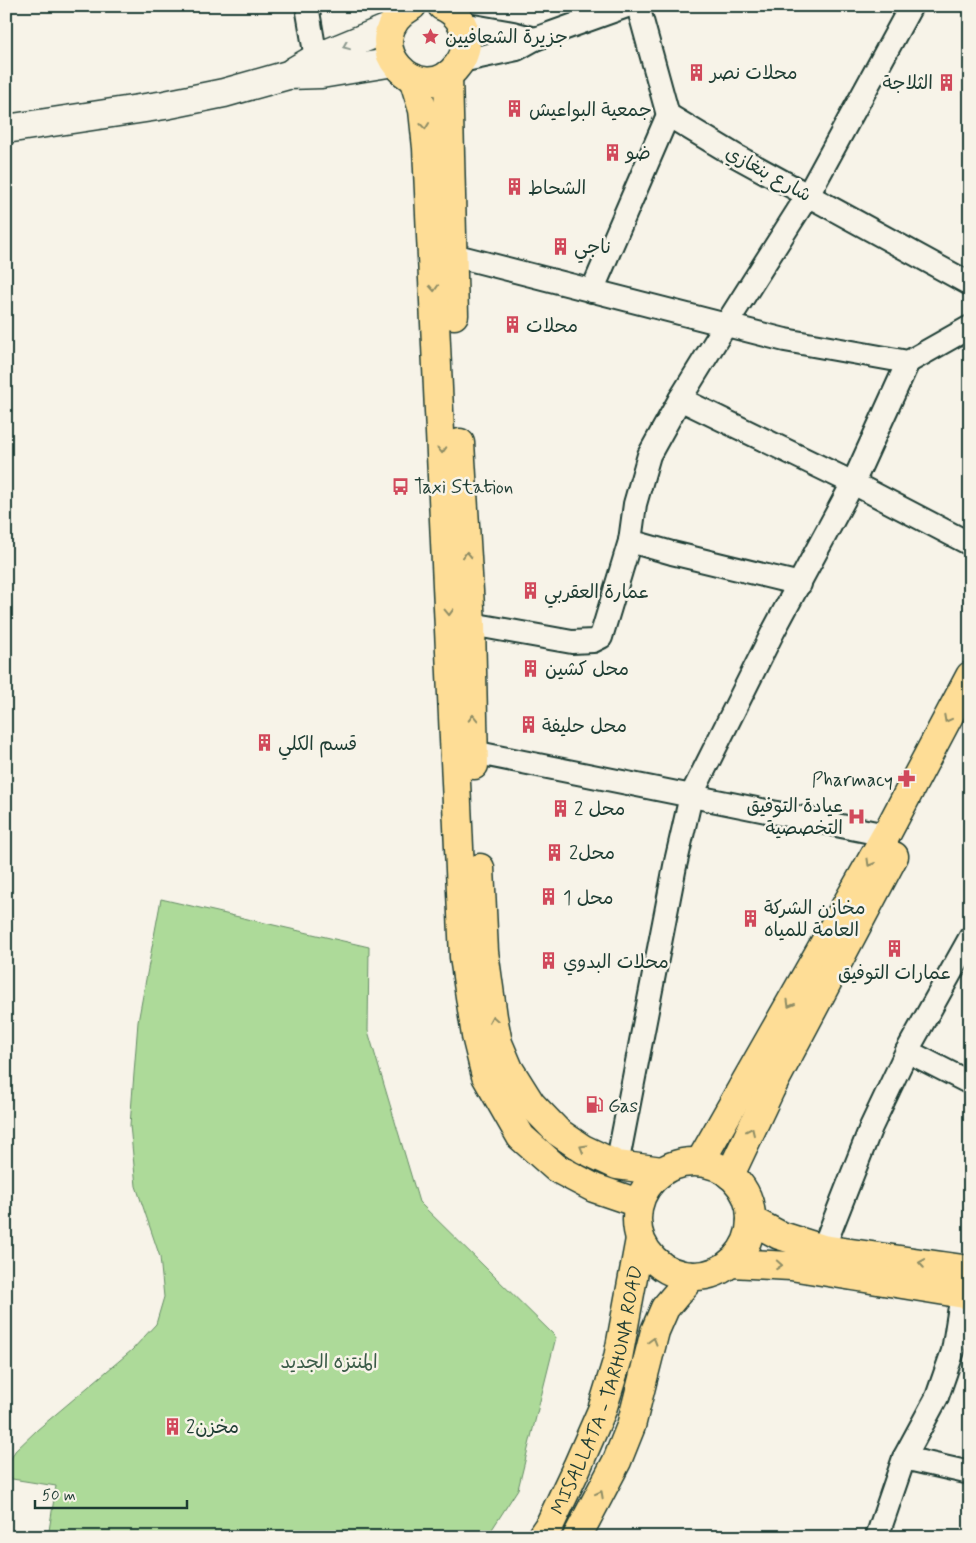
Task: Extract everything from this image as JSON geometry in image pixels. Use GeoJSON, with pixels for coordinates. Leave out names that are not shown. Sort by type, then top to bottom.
{"type":"FeatureCollection","features":[{"type":"Feature","properties":{"kind":"main road"},"geometry":{"type":"LineString","coordinates":[[288,75],[316,58],[403,13]]}},
{"type":"Feature","properties":{"kind":"main road"},"geometry":{"type":"LineString","coordinates":[[403,13],[388,45],[404,70],[423,110],[471,624],[464,750]]}},
{"type":"Feature","properties":{"kind":"main road"},"geometry":{"type":"LineString","coordinates":[[6,129],[165,105],[224,93],[288,75],[404,70],[431,81],[440,79],[455,68],[465,52],[466,38],[453,13]]}},
{"type":"Feature","properties":{"kind":"main road"},"geometry":{"type":"LineString","coordinates":[[455,68],[453,255],[445,334],[471,880],[484,952],[493,1018],[498,1044],[509,1069],[531,1104],[558,1132],[583,1150],[617,1165],[662,1171]]}},
{"type":"Feature","properties":{"kind":"main road"},"geometry":{"type":"LineString","coordinates":[[700,1162],[886,834],[970,676]]}},
{"type":"Feature","properties":{"kind":"main road"},"geometry":{"type":"LineString","coordinates":[[730,1175],[770,1090],[970,714]]}},
{"type":"Feature","properties":{"kind":"main road"},"geometry":{"type":"LineString","coordinates":[[471,880],[464,957],[476,1036],[486,1076],[521,1137],[556,1168],[594,1188],[638,1204]]}},
{"type":"Feature","properties":{"kind":"main road"},"geometry":{"type":"LineString","coordinates":[[687,1162],[700,1162],[716,1166],[730,1175],[742,1188],[749,1203],[751,1220],[748,1236],[742,1251],[730,1263],[712,1273],[692,1276],[670,1271],[651,1258],[640,1239],[636,1221],[638,1204],[647,1185],[662,1171],[674,1165],[687,1162]]}},
{"type":"Feature","properties":{"kind":"main road"},"geometry":{"type":"LineString","coordinates":[[751,1220],[779,1235],[823,1249],[967,1286]]}},
{"type":"Feature","properties":{"kind":"main road","name":"MISALLATA - TARHUNA ROAD"},"geometry":{"type":"LineString","coordinates":[[541,1537],[550,1524],[602,1410],[618,1358],[640,1239]]}},
{"type":"Feature","properties":{"kind":"main road"},"geometry":{"type":"LineString","coordinates":[[730,1263],[791,1266],[967,1286]]}},
{"type":"Feature","properties":{"kind":"main road","name":"MISALLATA - TARHUNA ROAD"},"geometry":{"type":"LineString","coordinates":[[577,1537],[617,1461],[630,1426],[655,1331],[665,1308],[692,1276]]}},
{"type":"Feature","properties":{"kind":"street"},"geometry":{"type":"LineString","coordinates":[[307,6],[316,58]]}},
{"type":"Feature","properties":{"kind":"street"},"geometry":{"type":"LineString","coordinates":[[455,68],[517,49],[535,39],[628,6]]}},
{"type":"Feature","properties":{"kind":"street"},"geometry":{"type":"LineString","coordinates":[[592,291],[668,114],[638,6]]}},
{"type":"Feature","properties":{"kind":"street"},"geometry":{"type":"LineString","coordinates":[[471,624],[572,642],[592,641],[601,637],[630,540],[634,504],[649,455],[724,326],[808,195],[911,6]]}},
{"type":"Feature","properties":{"kind":"street"},"geometry":{"type":"LineString","coordinates":[[453,13],[535,39]]}},
{"type":"Feature","properties":{"kind":"street","name":"شارع بنغازي"},"geometry":{"type":"LineString","coordinates":[[668,114],[736,156],[970,284]]}},
{"type":"Feature","properties":{"kind":"street"},"geometry":{"type":"LineString","coordinates":[[453,255],[724,326],[784,340],[908,362]]}},
{"type":"Feature","properties":{"kind":"street"},"geometry":{"type":"LineString","coordinates":[[617,1165],[675,866],[691,796],[774,630],[853,483],[908,362],[970,327]]}},
{"type":"Feature","properties":{"kind":"street"},"geometry":{"type":"LineString","coordinates":[[680,399],[853,483],[970,544]]}},
{"type":"Feature","properties":{"kind":"street"},"geometry":{"type":"LineString","coordinates":[[630,540],[672,553],[800,584]]}},
{"type":"Feature","properties":{"kind":"street"},"geometry":{"type":"LineString","coordinates":[[464,750],[886,834]]}},
{"type":"Feature","properties":{"kind":"street"},"geometry":{"type":"LineString","coordinates":[[823,1249],[872,1126],[908,1051],[970,938]]}},
{"type":"Feature","properties":{"kind":"street"},"geometry":{"type":"LineString","coordinates":[[908,1051],[970,1083]]}},
{"type":"Feature","properties":{"kind":"street"},"geometry":{"type":"LineString","coordinates":[[877,1537],[904,1458],[937,1397],[953,1351],[967,1286]]}},
{"type":"Feature","properties":{"kind":"street"},"geometry":{"type":"LineString","coordinates":[[904,1458],[970,1473]]}},
{"type":"Feature","properties":{"kind":"green space","name":"المنتزه الجديد"},"geometry":{"type":"Polygon","coordinates":[[[161,899],[369,947],[368,1031],[419,1202],[556,1337],[518,1489],[487,1537],[48,1537],[56,1486],[6,1478],[6,1468],[15,1451],[37,1430],[132,1350],[156,1324],[164,1297],[160,1257],[136,1186],[130,1125],[138,1022],[161,899]]]}},
{"type":"Feature","properties":{"kind":"place","name":"جزيرة الشعافيين"},"geometry":{"type":"Point","coordinates":[431,36]}},
{"type":"Feature","properties":{"kind":"place","name":"محلات نصر"},"geometry":{"type":"Point","coordinates":[696,72]}},
{"type":"Feature","properties":{"kind":"place","name":"الثلاجة"},"geometry":{"type":"Point","coordinates":[947,82]}},
{"type":"Feature","properties":{"kind":"place","name":"جمعية البواعيش"},"geometry":{"type":"Point","coordinates":[515,109]}},
{"type":"Feature","properties":{"kind":"place","name":"ضو"},"geometry":{"type":"Point","coordinates":[612,152]}},
{"type":"Feature","properties":{"kind":"place","name":"الشحاط"},"geometry":{"type":"Point","coordinates":[514,187]}},
{"type":"Feature","properties":{"kind":"place","name":"ناجي"},"geometry":{"type":"Point","coordinates":[560,246]}},
{"type":"Feature","properties":{"kind":"place","name":"محلات"},"geometry":{"type":"Point","coordinates":[512,325]}},
{"type":"Feature","properties":{"kind":"place","name":"Taxi Station"},"geometry":{"type":"Point","coordinates":[400,486]}},
{"type":"Feature","properties":{"kind":"place","name":"عمارة العقربي"},"geometry":{"type":"Point","coordinates":[530,591]}},
{"type":"Feature","properties":{"kind":"place","name":"محل كشين"},"geometry":{"type":"Point","coordinates":[531,668]}},
{"type":"Feature","properties":{"kind":"place","name":"محل حليفة"},"geometry":{"type":"Point","coordinates":[528,725]}},
{"type":"Feature","properties":{"kind":"place","name":"قسم الكلي"},"geometry":{"type":"Point","coordinates":[264,743]}},
{"type":"Feature","properties":{"kind":"place","name":"Pharmacy"},"geometry":{"type":"Point","coordinates":[907,779]}},
{"type":"Feature","properties":{"kind":"place","name":"محل 2"},"geometry":{"type":"Point","coordinates":[560,808]}},
{"type":"Feature","properties":{"kind":"place","name":"عيادة التوفيق التخصصية"},"geometry":{"type":"Point","coordinates":[857,816]}},
{"type":"Feature","properties":{"kind":"place","name":"محل2"},"geometry":{"type":"Point","coordinates":[555,852]}},
{"type":"Feature","properties":{"kind":"place","name":"محل 1"},"geometry":{"type":"Point","coordinates":[549,897]}},
{"type":"Feature","properties":{"kind":"place","name":"مخازن الشركة العامة للمياه"},"geometry":{"type":"Point","coordinates":[750,918]}},
{"type":"Feature","properties":{"kind":"place","name":"عمارات التوفيق"},"geometry":{"type":"Point","coordinates":[895,949]}},
{"type":"Feature","properties":{"kind":"place","name":"محلات البدوي"},"geometry":{"type":"Point","coordinates":[549,961]}},
{"type":"Feature","properties":{"kind":"place","name":"Gas"},"geometry":{"type":"Point","coordinates":[594,1105]}},
{"type":"Feature","properties":{"kind":"place","name":"مخزن2"},"geometry":{"type":"Point","coordinates":[172,1426]}}]}
